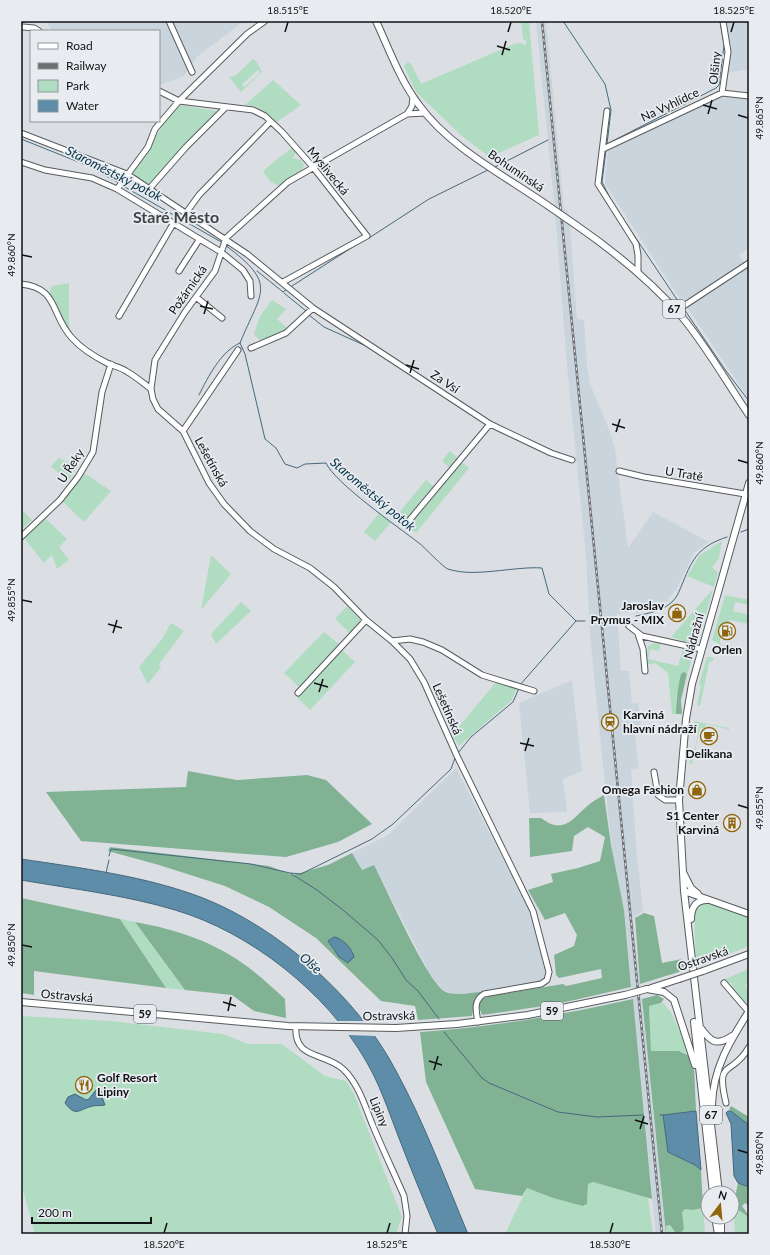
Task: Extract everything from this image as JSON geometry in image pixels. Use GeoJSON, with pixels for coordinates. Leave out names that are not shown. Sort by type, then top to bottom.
{"type":"FeatureCollection","features":[{"type":"Feature","properties":{"kind":"main road","name":"Bohumínská"},"geometry":{"type":"LineString","coordinates":[[376,21],[413,97],[425,113],[456,142],[576,225],[638,272],[676,311],[693,333],[749,415]]}},
{"type":"Feature","properties":{"kind":"main road","name":"Nádražní"},"geometry":{"type":"LineString","coordinates":[[696,1026],[690,935],[682,871],[679,800],[686,719],[701,649],[749,483]]}},
{"type":"Feature","properties":{"kind":"main road","name":"67"},"geometry":{"type":"LineString","coordinates":[[682,871],[694,890],[705,898]]}},
{"type":"Feature","properties":{"kind":"main road","name":"67"},"geometry":{"type":"LineString","coordinates":[[712,1185],[700,1084],[684,891],[749,914]]}},
{"type":"Feature","properties":{"kind":"main road"},"geometry":{"type":"LineString","coordinates":[[690,935],[693,908],[700,900],[712,900]]}},
{"type":"Feature","properties":{"kind":"main road","name":"Ostravská"},"geometry":{"type":"LineString","coordinates":[[21,1002],[316,1028],[396,1028],[478,1022],[565,1009],[647,989],[749,956]]}},
{"type":"Feature","properties":{"kind":"main road"},"geometry":{"type":"LineString","coordinates":[[647,989],[664,992],[674,1000],[692,1052],[700,1084]]}},
{"type":"Feature","properties":{"kind":"main road"},"geometry":{"type":"LineString","coordinates":[[713,1136],[714,1082],[717,1070],[728,1046],[749,1011]]}},
{"type":"Feature","properties":{"kind":"main road","name":"67"},"geometry":{"type":"LineString","coordinates":[[696,1026],[700,1037],[718,1185]]}},
{"type":"Feature","properties":{"kind":"main road"},"geometry":{"type":"LineString","coordinates":[[696,1026],[714,1042],[723,1041],[734,1035]]}},
{"type":"Feature","properties":{"kind":"main road"},"geometry":{"type":"LineString","coordinates":[[700,1037],[715,1045],[728,1046]]}},
{"type":"Feature","properties":{"kind":"street"},"geometry":{"type":"LineString","coordinates":[[169,21],[192,72]]}},
{"type":"Feature","properties":{"kind":"street"},"geometry":{"type":"LineString","coordinates":[[119,186],[148,147],[155,129],[179,101],[247,34],[265,21]]}},
{"type":"Feature","properties":{"kind":"street","name":"Olšiny"},"geometry":{"type":"LineString","coordinates":[[722,93],[728,52],[723,21]]}},
{"type":"Feature","properties":{"kind":"street"},"geometry":{"type":"LineString","coordinates":[[22,27],[34,28],[37,30]]}},
{"type":"Feature","properties":{"kind":"street","name":"Myslivecká"},"geometry":{"type":"LineString","coordinates":[[160,92],[179,101],[225,108],[254,110],[265,116],[282,132],[312,167],[367,236],[285,284]]}},
{"type":"Feature","properties":{"kind":"street"},"geometry":{"type":"LineString","coordinates":[[722,93],[749,96]]}},
{"type":"Feature","properties":{"kind":"street","name":"Na Vyhlídce"},"geometry":{"type":"LineString","coordinates":[[603,148],[722,93]]}},
{"type":"Feature","properties":{"kind":"street"},"geometry":{"type":"LineString","coordinates":[[407,114],[412,106],[413,97]]}},
{"type":"Feature","properties":{"kind":"street"},"geometry":{"type":"LineString","coordinates":[[150,188],[186,147],[225,108]]}},
{"type":"Feature","properties":{"kind":"street"},"geometry":{"type":"LineString","coordinates":[[607,111],[598,184],[636,244],[638,255],[638,272]]}},
{"type":"Feature","properties":{"kind":"street"},"geometry":{"type":"LineString","coordinates":[[407,114],[425,113]]}},
{"type":"Feature","properties":{"kind":"street","name":"Požárnická"},"geometry":{"type":"LineString","coordinates":[[151,389],[155,360],[196,297],[215,271],[224,242],[288,182],[407,114]]}},
{"type":"Feature","properties":{"kind":"street"},"geometry":{"type":"LineString","coordinates":[[186,213],[199,195],[270,122]]}},
{"type":"Feature","properties":{"kind":"street","name":"Za Vsí"},"geometry":{"type":"LineString","coordinates":[[21,133],[127,174],[186,213],[224,242],[285,284],[313,308],[490,424],[551,453],[572,460]]}},
{"type":"Feature","properties":{"kind":"street"},"geometry":{"type":"LineString","coordinates":[[21,162],[45,170],[92,178],[119,186],[173,224],[220,252],[243,270],[250,281],[251,296]]}},
{"type":"Feature","properties":{"kind":"street"},"geometry":{"type":"LineString","coordinates":[[119,316],[173,224]]}},
{"type":"Feature","properties":{"kind":"street"},"geometry":{"type":"LineString","coordinates":[[179,271],[199,240]]}},
{"type":"Feature","properties":{"kind":"street"},"geometry":{"type":"LineString","coordinates":[[676,311],[749,263]]}},
{"type":"Feature","properties":{"kind":"street"},"geometry":{"type":"LineString","coordinates":[[21,284],[43,289],[48,295],[60,322],[72,338],[85,349],[111,364],[126,370],[151,389]]}},
{"type":"Feature","properties":{"kind":"street"},"geometry":{"type":"LineString","coordinates":[[196,297],[222,318]]}},
{"type":"Feature","properties":{"kind":"street"},"geometry":{"type":"LineString","coordinates":[[251,348],[286,333],[313,308]]}},
{"type":"Feature","properties":{"kind":"street","name":"Lešetínská"},"geometry":{"type":"LineString","coordinates":[[183,431],[238,350]]}},
{"type":"Feature","properties":{"kind":"street","name":"U Řeky"},"geometry":{"type":"LineString","coordinates":[[21,537],[60,500],[78,477],[93,452],[102,392],[111,364]]}},
{"type":"Feature","properties":{"kind":"street","name":"Lešetínská"},"geometry":{"type":"LineString","coordinates":[[151,389],[153,400],[158,409],[183,431],[209,483],[224,504],[250,531],[274,549],[310,568],[334,587],[366,620],[392,641],[410,659],[424,682],[457,756],[533,912],[549,972],[547,980],[541,984],[484,994],[479,997],[476,1004],[478,1022]]}},
{"type":"Feature","properties":{"kind":"street"},"geometry":{"type":"LineString","coordinates":[[408,522],[490,424]]}},
{"type":"Feature","properties":{"kind":"street","name":"U Tratě"},"geometry":{"type":"LineString","coordinates":[[619,471],[644,477],[746,494]]}},
{"type":"Feature","properties":{"kind":"street"},"geometry":{"type":"LineString","coordinates":[[298,692],[366,620]]}},
{"type":"Feature","properties":{"kind":"street"},"geometry":{"type":"LineString","coordinates":[[629,626],[638,634],[651,639],[658,638],[701,649]]}},
{"type":"Feature","properties":{"kind":"street"},"geometry":{"type":"LineString","coordinates":[[638,634],[643,648],[645,670]]}},
{"type":"Feature","properties":{"kind":"street"},"geometry":{"type":"LineString","coordinates":[[392,641],[410,638],[422,642],[442,650],[482,675],[534,691]]}},
{"type":"Feature","properties":{"kind":"street"},"geometry":{"type":"LineString","coordinates":[[643,648],[651,639]]}},
{"type":"Feature","properties":{"kind":"street"},"geometry":{"type":"LineString","coordinates":[[654,772],[658,795],[665,800],[679,800]]}},
{"type":"Feature","properties":{"kind":"street"},"geometry":{"type":"LineString","coordinates":[[724,983],[749,1011]]}},
{"type":"Feature","properties":{"kind":"street","name":"Lipiny"},"geometry":{"type":"LineString","coordinates":[[296,1026],[295,1033],[299,1046],[308,1053],[329,1060],[339,1066],[356,1085],[404,1196],[407,1216],[405,1234]]}},
{"type":"Feature","properties":{"kind":"street"},"geometry":{"type":"LineString","coordinates":[[726,1103],[721,1079],[723,1072],[743,1058],[749,1047]]}},
{"type":"Feature","properties":{"kind":"shaded area"},"geometry":{"type":"Polygon","coordinates":[[[46,21],[244,21],[198,56],[184,76],[160,85],[160,30],[51,30],[46,21]]]}},
{"type":"Feature","properties":{"kind":"shaded area"},"geometry":{"type":"Polygon","coordinates":[[[536,21],[546,21],[564,209],[567,209],[570,226],[577,319],[584,320],[587,366],[590,384],[610,432],[615,450],[628,548],[653,512],[709,542],[694,553],[676,590],[667,601],[655,609],[636,613],[636,611],[617,614],[621,671],[629,671],[632,704],[638,703],[640,715],[641,734],[635,735],[639,768],[631,769],[636,845],[643,911],[633,918],[666,1234],[656,1234],[624,910],[613,857],[608,814],[590,635],[586,556],[567,366],[555,211],[536,21]]]}},
{"type":"Feature","properties":{"kind":"shaded area"},"geometry":{"type":"Polygon","coordinates":[[[725,21],[749,21],[749,69],[727,73],[725,21]]]}},
{"type":"Feature","properties":{"kind":"shaded area"},"geometry":{"type":"Polygon","coordinates":[[[744,97],[749,99],[749,248],[739,255],[745,264],[682,302],[605,184],[608,149],[716,98],[744,97]]]}},
{"type":"Feature","properties":{"kind":"shaded area"},"geometry":{"type":"Polygon","coordinates":[[[749,266],[749,399],[687,307],[749,266]]]}},
{"type":"Feature","properties":{"kind":"shaded area"},"geometry":{"type":"Polygon","coordinates":[[[572,680],[582,771],[563,779],[567,812],[530,813],[519,703],[572,680]]]}},
{"type":"Feature","properties":{"kind":"shaded area"},"geometry":{"type":"Polygon","coordinates":[[[456,768],[528,908],[547,972],[545,978],[536,983],[483,992],[454,994],[442,990],[430,974],[374,865],[362,870],[352,853],[388,835],[456,768]]]}},
{"type":"Feature","properties":{"kind":"green space"},"geometry":{"type":"Polygon","coordinates":[[[521,21],[529,21],[539,135],[499,153],[488,156],[462,136],[416,92],[404,66],[408,62],[411,64],[421,84],[514,44],[519,43],[526,45],[526,41],[523,39],[521,21]]]}},
{"type":"Feature","properties":{"kind":"green space"},"geometry":{"type":"Polygon","coordinates":[[[253,59],[256,61],[262,72],[241,92],[229,77],[235,76],[253,59]],[[258,70],[242,84],[244,87],[260,73],[258,70]]]}},
{"type":"Feature","properties":{"kind":"green space"},"geometry":{"type":"Polygon","coordinates":[[[273,80],[301,105],[277,122],[257,107],[245,105],[273,80]]]}},
{"type":"Feature","properties":{"kind":"green space"},"geometry":{"type":"Polygon","coordinates":[[[180,105],[216,111],[216,115],[150,186],[130,173],[151,146],[162,125],[180,105]]]}},
{"type":"Feature","properties":{"kind":"green space"},"geometry":{"type":"Polygon","coordinates":[[[293,147],[296,152],[293,158],[301,160],[304,166],[302,170],[279,186],[271,182],[263,172],[293,147]]]}},
{"type":"Feature","properties":{"kind":"green space"},"geometry":{"type":"Polygon","coordinates":[[[69,283],[69,330],[60,318],[49,293],[52,286],[69,283]]]}},
{"type":"Feature","properties":{"kind":"green space"},"geometry":{"type":"Polygon","coordinates":[[[272,300],[286,309],[277,319],[287,328],[271,340],[262,343],[254,334],[260,316],[272,300]]]}},
{"type":"Feature","properties":{"kind":"green space"},"geometry":{"type":"Polygon","coordinates":[[[450,451],[458,458],[450,468],[442,461],[450,451]]]}},
{"type":"Feature","properties":{"kind":"green space"},"geometry":{"type":"Polygon","coordinates":[[[58,458],[78,466],[69,480],[51,467],[58,458]]]}},
{"type":"Feature","properties":{"kind":"green space"},"geometry":{"type":"Polygon","coordinates":[[[461,462],[469,468],[416,533],[405,524],[403,526],[394,519],[426,480],[437,489],[461,462]]]}},
{"type":"Feature","properties":{"kind":"green space"},"geometry":{"type":"Polygon","coordinates":[[[84,473],[111,491],[84,522],[62,501],[84,473]]]}},
{"type":"Feature","properties":{"kind":"green space"},"geometry":{"type":"Polygon","coordinates":[[[21,509],[32,520],[21,530],[21,509]]]}},
{"type":"Feature","properties":{"kind":"green space"},"geometry":{"type":"Polygon","coordinates":[[[379,513],[391,522],[375,541],[364,532],[379,513]]]}},
{"type":"Feature","properties":{"kind":"green space"},"geometry":{"type":"Polygon","coordinates":[[[45,518],[67,539],[59,547],[69,560],[57,569],[52,555],[44,563],[24,538],[45,518]]]}},
{"type":"Feature","properties":{"kind":"green space"},"geometry":{"type":"Polygon","coordinates":[[[722,541],[719,558],[712,567],[718,573],[714,587],[687,576],[700,555],[722,541]]]}},
{"type":"Feature","properties":{"kind":"green space"},"geometry":{"type":"Polygon","coordinates":[[[211,555],[231,574],[201,610],[211,555]]]}},
{"type":"Feature","properties":{"kind":"green space"},"geometry":{"type":"Polygon","coordinates":[[[713,589],[700,634],[696,639],[686,642],[671,637],[713,589]]]}},
{"type":"Feature","properties":{"kind":"green space"},"geometry":{"type":"Polygon","coordinates":[[[725,595],[749,600],[749,605],[735,602],[733,611],[749,615],[749,624],[730,620],[730,623],[724,624],[720,642],[721,645],[725,646],[725,648],[712,640],[725,595]]]}},
{"type":"Feature","properties":{"kind":"green space"},"geometry":{"type":"Polygon","coordinates":[[[241,602],[251,611],[216,644],[211,634],[241,602]]]}},
{"type":"Feature","properties":{"kind":"green space"},"geometry":{"type":"Polygon","coordinates":[[[347,606],[362,622],[351,634],[335,619],[347,606]]]}},
{"type":"Feature","properties":{"kind":"green space"},"geometry":{"type":"Polygon","coordinates":[[[171,623],[184,631],[159,664],[161,667],[148,684],[139,667],[162,639],[171,623]]]}},
{"type":"Feature","properties":{"kind":"green space"},"geometry":{"type":"Polygon","coordinates":[[[324,632],[340,645],[300,688],[284,673],[324,632]]]}},
{"type":"Feature","properties":{"kind":"green space"},"geometry":{"type":"Polygon","coordinates":[[[656,642],[661,643],[659,651],[651,649],[648,659],[678,666],[683,649],[687,651],[691,657],[691,663],[687,674],[682,674],[676,699],[676,714],[672,714],[668,673],[655,663],[646,665],[648,646],[656,642]]]}},
{"type":"Feature","properties":{"kind":"green space"},"geometry":{"type":"Polygon","coordinates":[[[341,649],[355,662],[310,710],[296,696],[341,649]]]}},
{"type":"Feature","properties":{"kind":"green space"},"geometry":{"type":"Polygon","coordinates":[[[707,657],[712,657],[714,659],[709,663],[700,706],[697,705],[701,686],[699,684],[707,657]]]}},
{"type":"Feature","properties":{"kind":"green space"},"geometry":{"type":"Polygon","coordinates":[[[684,672],[687,674],[681,700],[682,714],[676,714],[679,684],[681,674],[684,672]]]}},
{"type":"Feature","properties":{"kind":"green space"},"geometry":{"type":"Polygon","coordinates":[[[496,682],[517,688],[511,701],[459,746],[452,735],[496,682]]]}},
{"type":"Feature","properties":{"kind":"green space"},"geometry":{"type":"Polygon","coordinates":[[[694,721],[729,728],[728,731],[728,729],[706,724],[705,729],[700,728],[692,764],[689,763],[696,744],[698,733],[694,732],[694,721]]]}},
{"type":"Feature","properties":{"kind":"green space"},"geometry":{"type":"Polygon","coordinates":[[[188,771],[237,780],[307,775],[326,780],[372,824],[338,842],[286,857],[81,841],[46,792],[186,787],[188,771]]]}},
{"type":"Feature","properties":{"kind":"green space"},"geometry":{"type":"Polygon","coordinates":[[[604,795],[611,845],[624,910],[631,987],[557,1004],[482,1015],[479,1007],[482,999],[490,996],[563,984],[566,986],[602,978],[601,969],[559,978],[556,975],[554,955],[574,946],[577,935],[565,913],[545,920],[528,890],[553,882],[551,874],[600,861],[605,837],[588,827],[574,836],[572,851],[530,857],[529,818],[541,818],[549,823],[563,825],[574,819],[591,803],[604,795]]]}},
{"type":"Feature","properties":{"kind":"green space"},"geometry":{"type":"Polygon","coordinates":[[[110,847],[269,866],[293,875],[328,865],[352,853],[362,870],[374,865],[417,952],[436,983],[444,991],[452,994],[483,992],[475,998],[472,1016],[418,1020],[415,1006],[381,1001],[316,938],[269,907],[225,886],[159,865],[108,851],[110,847]],[[328,941],[334,951],[354,953],[342,941],[328,941]]]}},
{"type":"Feature","properties":{"kind":"green space"},"geometry":{"type":"Polygon","coordinates":[[[21,898],[120,919],[166,988],[34,971],[34,995],[21,993],[21,898]]]}},
{"type":"Feature","properties":{"kind":"green space"},"geometry":{"type":"Polygon","coordinates":[[[707,902],[749,918],[749,946],[696,967],[694,912],[699,904],[707,902]]]}},
{"type":"Feature","properties":{"kind":"green space"},"geometry":{"type":"Polygon","coordinates":[[[644,913],[654,916],[662,963],[682,959],[685,970],[640,984],[635,918],[644,913]]]}},
{"type":"Feature","properties":{"kind":"green space"},"geometry":{"type":"Polygon","coordinates":[[[120,919],[135,922],[185,990],[166,988],[120,919]]]}},
{"type":"Feature","properties":{"kind":"green space"},"geometry":{"type":"Polygon","coordinates":[[[135,922],[165,928],[194,938],[222,950],[235,958],[258,975],[285,999],[286,1018],[254,1011],[232,995],[185,990],[135,922]]]}},
{"type":"Feature","properties":{"kind":"green space"},"geometry":{"type":"Polygon","coordinates":[[[749,969],[749,983],[745,985],[749,988],[749,1003],[747,1003],[738,997],[731,988],[732,983],[728,983],[725,979],[749,969]]]}},
{"type":"Feature","properties":{"kind":"green space"},"geometry":{"type":"Polygon","coordinates":[[[657,995],[664,999],[661,1003],[649,1006],[651,1051],[679,1051],[690,1056],[694,1066],[696,1111],[664,1115],[668,1152],[695,1165],[701,1170],[700,1209],[693,1210],[685,1209],[682,1212],[684,1229],[680,1233],[675,1232],[670,1225],[666,1226],[666,1234],[642,999],[657,995]]]}},
{"type":"Feature","properties":{"kind":"green space"},"geometry":{"type":"Polygon","coordinates":[[[633,999],[652,1199],[593,1182],[588,1184],[587,1204],[583,1206],[553,1198],[527,1188],[522,1196],[475,1189],[426,1082],[420,1032],[527,1020],[633,999]]]}},
{"type":"Feature","properties":{"kind":"green space"},"geometry":{"type":"Polygon","coordinates":[[[663,1003],[671,1012],[690,1054],[679,1051],[651,1051],[649,1006],[663,1003]]]}},
{"type":"Feature","properties":{"kind":"green space"},"geometry":{"type":"Polygon","coordinates":[[[21,1016],[111,1021],[223,1034],[248,1044],[282,1044],[325,1076],[346,1081],[354,1094],[402,1217],[396,1234],[35,1234],[21,1183],[21,1016]]]}},
{"type":"Feature","properties":{"kind":"green space"},"geometry":{"type":"Polygon","coordinates":[[[731,1106],[749,1117],[749,1125],[729,1109],[731,1106]]]}},
{"type":"Feature","properties":{"kind":"green space"},"geometry":{"type":"Polygon","coordinates":[[[593,1182],[648,1198],[653,1234],[505,1234],[527,1188],[553,1198],[585,1206],[587,1204],[588,1184],[593,1182]]]}},
{"type":"Feature","properties":{"kind":"green space"},"geometry":{"type":"Polygon","coordinates":[[[738,1183],[749,1187],[749,1206],[745,1203],[742,1206],[749,1216],[749,1223],[747,1216],[740,1211],[740,1185],[738,1185],[738,1183]]]}},
{"type":"Feature","properties":{"kind":"green space"},"geometry":{"type":"Polygon","coordinates":[[[685,1209],[693,1210],[700,1209],[700,1225],[704,1225],[705,1234],[666,1234],[666,1226],[670,1225],[675,1232],[684,1229],[682,1212],[685,1209]]]}},
{"type":"Feature","properties":{"kind":"green space"},"geometry":{"type":"Polygon","coordinates":[[[740,1211],[747,1216],[749,1234],[735,1234],[734,1225],[740,1225],[740,1211]]]}},
{"type":"Feature","properties":{"kind":"water"},"geometry":{"type":"Polygon","coordinates":[[[21,859],[90,869],[136,878],[181,890],[232,911],[260,927],[287,946],[338,991],[360,1016],[379,1042],[406,1089],[425,1130],[468,1234],[438,1234],[383,1096],[366,1061],[350,1036],[330,1012],[308,989],[284,968],[231,933],[203,920],[175,910],[118,896],[21,880],[21,859]]]}},
{"type":"Feature","properties":{"kind":"water"},"geometry":{"type":"Polygon","coordinates":[[[334,937],[344,942],[352,951],[354,957],[348,963],[339,957],[328,941],[334,937]]]}},
{"type":"Feature","properties":{"kind":"water"},"geometry":{"type":"Polygon","coordinates":[[[98,1089],[102,1092],[105,1105],[93,1106],[75,1111],[69,1108],[65,1103],[68,1097],[75,1094],[86,1100],[89,1099],[98,1089]]]}},
{"type":"Feature","properties":{"kind":"water"},"geometry":{"type":"Polygon","coordinates":[[[696,1111],[701,1170],[695,1165],[668,1152],[663,1115],[696,1111]]]}},
{"type":"Feature","properties":{"kind":"water"},"geometry":{"type":"Polygon","coordinates":[[[731,1111],[749,1125],[749,1187],[738,1183],[734,1176],[731,1124],[726,1113],[731,1111]]]}},
{"type":"Feature","properties":{"kind":"pier"},"geometry":{"type":"Polygon","coordinates":[[[336,1021],[365,1021],[376,1036],[348,1035],[336,1021]]]}},
{"type":"Feature","properties":{"kind":"waterway"},"geometry":{"type":"LineString","coordinates":[[563,21],[605,84],[611,110],[607,144]]}},
{"type":"Feature","properties":{"kind":"waterway"},"geometry":{"type":"LineString","coordinates":[[607,144],[716,88],[719,85],[724,45],[720,21]]}},
{"type":"Feature","properties":{"kind":"waterway","name":"Staroměstský potok"},"geometry":{"type":"LineString","coordinates":[[21,139],[86,165],[119,183]]}},
{"type":"Feature","properties":{"kind":"waterway"},"geometry":{"type":"LineString","coordinates":[[495,167],[548,140]]}},
{"type":"Feature","properties":{"kind":"waterway"},"geometry":{"type":"LineString","coordinates":[[606,150],[602,182],[611,200]]}},
{"type":"Feature","properties":{"kind":"waterway"},"geometry":{"type":"LineString","coordinates":[[369,238],[429,199],[488,170]]}},
{"type":"Feature","properties":{"kind":"waterway","name":"Staroměstský potok"},"geometry":{"type":"LineString","coordinates":[[123,186],[223,243]]}},
{"type":"Feature","properties":{"kind":"waterway"},"geometry":{"type":"LineString","coordinates":[[619,213],[680,304]]}},
{"type":"Feature","properties":{"kind":"waterway"},"geometry":{"type":"LineString","coordinates":[[292,286],[362,241]]}},
{"type":"Feature","properties":{"kind":"waterway","name":"Staroměstský potok"},"geometry":{"type":"LineString","coordinates":[[225,245],[253,270],[259,280],[261,290],[259,300],[240,343],[245,354],[265,439],[276,448],[285,464],[297,468],[305,464],[326,463],[341,482],[419,543],[448,569],[482,572],[542,568],[549,594],[576,621],[585,621]]}},
{"type":"Feature","properties":{"kind":"waterway"},"geometry":{"type":"LineString","coordinates":[[257,271],[283,292],[286,290]]}},
{"type":"Feature","properties":{"kind":"waterway"},"geometry":{"type":"LineString","coordinates":[[284,293],[306,311]]}},
{"type":"Feature","properties":{"kind":"waterway"},"geometry":{"type":"LineString","coordinates":[[684,309],[726,371],[749,401]]}},
{"type":"Feature","properties":{"kind":"waterway"},"geometry":{"type":"LineString","coordinates":[[309,315],[324,327],[366,346],[396,365]]}},
{"type":"Feature","properties":{"kind":"waterway"},"geometry":{"type":"LineString","coordinates":[[199,395],[221,358],[240,343]]}},
{"type":"Feature","properties":{"kind":"waterway"},"geometry":{"type":"LineString","coordinates":[[741,532],[749,529]]}},
{"type":"Feature","properties":{"kind":"waterway"},"geometry":{"type":"LineString","coordinates":[[636,616],[651,613],[673,601],[679,592],[694,559],[710,544],[727,537]]}},
{"type":"Feature","properties":{"kind":"waterway","name":"Staroměstský potok"},"geometry":{"type":"LineString","coordinates":[[520,685],[576,621]]}},
{"type":"Feature","properties":{"kind":"waterway","name":"Staroměstský potok"},"geometry":{"type":"LineString","coordinates":[[458,753],[471,737],[513,702],[519,688]]}},
{"type":"Feature","properties":{"kind":"waterway","name":"Staroměstský potok"},"geometry":{"type":"LineString","coordinates":[[291,873],[301,874],[372,839],[393,824],[451,769],[455,758]]}},
{"type":"Feature","properties":{"kind":"waterway"},"geometry":{"type":"LineString","coordinates":[[109,856],[111,849],[251,864],[290,873],[317,890],[378,940],[406,980],[418,991],[439,1019]]}},
{"type":"Feature","properties":{"kind":"waterway"},"geometry":{"type":"LineString","coordinates":[[106,873],[109,860]]}},
{"type":"Feature","properties":{"kind":"waterway"},"geometry":{"type":"LineString","coordinates":[[444,1032],[482,1078],[489,1083],[558,1112],[597,1117],[643,1115]]}},
{"type":"Feature","properties":{"kind":"railway"},"geometry":{"type":"LineString","coordinates":[[542,21],[662,1234]]}},
{"type":"Feature","properties":{"kind":"place","name":"Jaroslav Prymus - MIX"},"geometry":{"type":"Point","coordinates":[677,613]}},
{"type":"Feature","properties":{"kind":"place","name":"Orlen"},"geometry":{"type":"Point","coordinates":[727,631]}},
{"type":"Feature","properties":{"kind":"place","name":"Karviná hlavní nádraží"},"geometry":{"type":"Point","coordinates":[610,722]}},
{"type":"Feature","properties":{"kind":"place","name":"Delikana"},"geometry":{"type":"Point","coordinates":[709,736]}},
{"type":"Feature","properties":{"kind":"place","name":"Omega Fashion"},"geometry":{"type":"Point","coordinates":[697,790]}},
{"type":"Feature","properties":{"kind":"place","name":"S1 Center Karviná"},"geometry":{"type":"Point","coordinates":[732,823]}},
{"type":"Feature","properties":{"kind":"place","name":"Golf Resort Lipiny"},"geometry":{"type":"Point","coordinates":[84,1085]}},
{"type":"Feature","properties":{"kind":"district","name":"Staré Město"},"geometry":{"type":"Point","coordinates":[176,217]}},
{"type":"Feature","properties":{"kind":"water label","name":"Olše"},"geometry":{"type":"Point","coordinates":[311,963]}}]}
